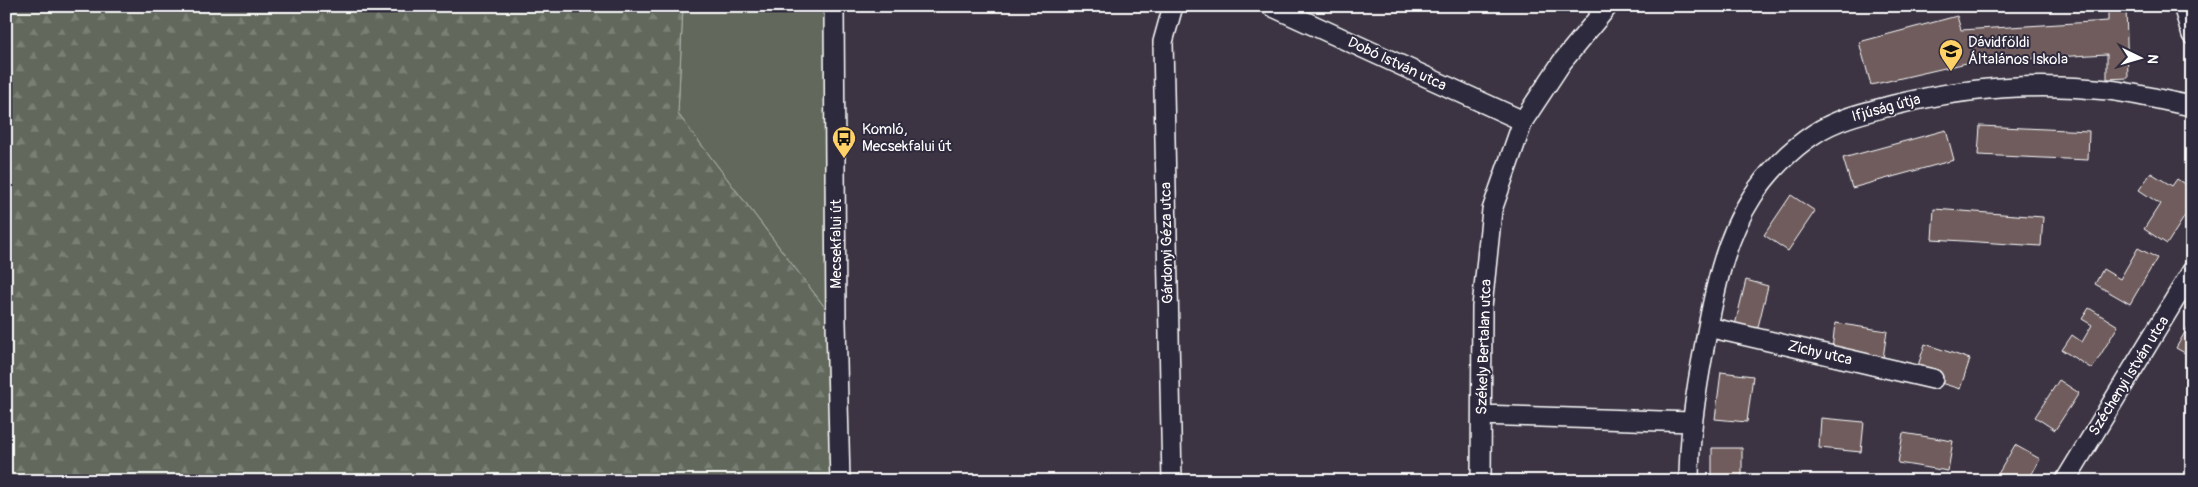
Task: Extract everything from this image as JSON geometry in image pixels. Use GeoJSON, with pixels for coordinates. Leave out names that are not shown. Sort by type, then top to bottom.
{"type":"FeatureCollection","features":[{"type":"Feature","properties":{"kind":"street","name":"Mecsekfalui út"},"geometry":{"type":"LineString","coordinates":[[834,6],[836,312],[840,481]]}},
{"type":"Feature","properties":{"kind":"street","name":"Gárdonyi Géza utca"},"geometry":{"type":"LineString","coordinates":[[1172,481],[1164,42],[1173,6]]}},
{"type":"Feature","properties":{"kind":"street","name":"Dobó István utca"},"geometry":{"type":"LineString","coordinates":[[1271,6],[1523,121]]}},
{"type":"Feature","properties":{"kind":"street","name":"Székely Bertalan utca"},"geometry":{"type":"LineString","coordinates":[[1481,481],[1482,307],[1492,210],[1523,121],[1562,62],[1608,6]]}},
{"type":"Feature","properties":{"kind":"street"},"geometry":{"type":"LineString","coordinates":[[2183,6],[2192,36]]}},
{"type":"Feature","properties":{"kind":"street","name":"Ifjúság útja"},"geometry":{"type":"LineString","coordinates":[[1689,481],[1689,443],[1718,276],[1735,231],[1752,197],[1778,165],[1815,134],[1854,115],[1961,91],[2008,86],[2110,90],[2192,106]]}},
{"type":"Feature","properties":{"kind":"street","name":"Széchenyi István utca"},"geometry":{"type":"LineString","coordinates":[[2065,481],[2192,271]]}},
{"type":"Feature","properties":{"kind":"street","name":"Zichy utca"},"geometry":{"type":"LineString","coordinates":[[1708,327],[1933,379]]}},
{"type":"Feature","properties":{"kind":"street"},"geometry":{"type":"LineString","coordinates":[[1482,415],[1692,422]]}},
{"type":"Feature","properties":{"kind":"green space"},"geometry":{"type":"Polygon","coordinates":[[[6,6],[683,6],[678,114],[836,322],[840,481],[6,481],[6,6]]]}},
{"type":"Feature","properties":{"kind":"green space"},"geometry":{"type":"Polygon","coordinates":[[[683,6],[834,6],[836,322],[678,114],[683,6]]]}},
{"type":"Feature","properties":{"kind":"building"},"geometry":{"type":"Polygon","coordinates":[[[2108,6],[2126,6],[2128,78],[2107,79],[2107,54],[1971,62],[1871,85],[1859,42],[1957,16],[1961,30],[2108,21],[2108,6]]]}},
{"type":"Feature","properties":{"kind":"building"},"geometry":{"type":"Polygon","coordinates":[[[1980,126],[2089,131],[2088,160],[1978,155],[1980,126]]]}},
{"type":"Feature","properties":{"kind":"building"},"geometry":{"type":"Polygon","coordinates":[[[1946,130],[1954,160],[1852,188],[1843,158],[1946,130]]]}},
{"type":"Feature","properties":{"kind":"building"},"geometry":{"type":"Polygon","coordinates":[[[2151,173],[2172,186],[2177,179],[2192,189],[2192,205],[2167,244],[2144,229],[2160,204],[2139,190],[2151,173]]]}},
{"type":"Feature","properties":{"kind":"building"},"geometry":{"type":"Polygon","coordinates":[[[1791,195],[1815,211],[1788,251],[1764,235],[1791,195]]]}},
{"type":"Feature","properties":{"kind":"building"},"geometry":{"type":"Polygon","coordinates":[[[1934,209],[2043,217],[2041,246],[1932,239],[1934,209]]]}},
{"type":"Feature","properties":{"kind":"building"},"geometry":{"type":"Polygon","coordinates":[[[2138,248],[2157,258],[2130,304],[2095,284],[2103,269],[2120,279],[2138,248]]]}},
{"type":"Feature","properties":{"kind":"building"},"geometry":{"type":"Polygon","coordinates":[[[1746,280],[1768,286],[1757,331],[1735,325],[1746,280]]]}},
{"type":"Feature","properties":{"kind":"building"},"geometry":{"type":"Polygon","coordinates":[[[2089,308],[2118,326],[2092,369],[2062,350],[2072,335],[2082,342],[2092,325],[2082,319],[2089,308]]]}},
{"type":"Feature","properties":{"kind":"building"},"geometry":{"type":"Polygon","coordinates":[[[1835,323],[1887,331],[1883,358],[1832,350],[1835,323]]]}},
{"type":"Feature","properties":{"kind":"building"},"geometry":{"type":"Polygon","coordinates":[[[2189,325],[2192,326],[2192,357],[2176,348],[2189,325]]]}},
{"type":"Feature","properties":{"kind":"building"},"geometry":{"type":"Polygon","coordinates":[[[1925,344],[1970,359],[1960,389],[1915,375],[1925,344]]]}},
{"type":"Feature","properties":{"kind":"building"},"geometry":{"type":"Polygon","coordinates":[[[1721,372],[1753,376],[1747,422],[1715,419],[1721,372]]]}},
{"type":"Feature","properties":{"kind":"building"},"geometry":{"type":"Polygon","coordinates":[[[2059,380],[2079,393],[2055,430],[2035,417],[2059,380]]]}},
{"type":"Feature","properties":{"kind":"building"},"geometry":{"type":"Polygon","coordinates":[[[1821,418],[1864,422],[1861,452],[1819,448],[1821,418]]]}},
{"type":"Feature","properties":{"kind":"building"},"geometry":{"type":"Polygon","coordinates":[[[1903,433],[1953,441],[1948,471],[1898,463],[1903,433]]]}},
{"type":"Feature","properties":{"kind":"building"},"geometry":{"type":"Polygon","coordinates":[[[2015,445],[2040,459],[2028,481],[1994,481],[2015,445]]]}},
{"type":"Feature","properties":{"kind":"building"},"geometry":{"type":"Polygon","coordinates":[[[1712,448],[1742,448],[1742,481],[1712,481],[1712,448]]]}},
{"type":"Feature","properties":{"kind":"place","name":"Dávidföldi Általános Iskola"},"geometry":{"type":"Point","coordinates":[1951,72]}},
{"type":"Feature","properties":{"kind":"place","name":"Komló, Mecsekfalui út"},"geometry":{"type":"Point","coordinates":[844,159]}}]}
